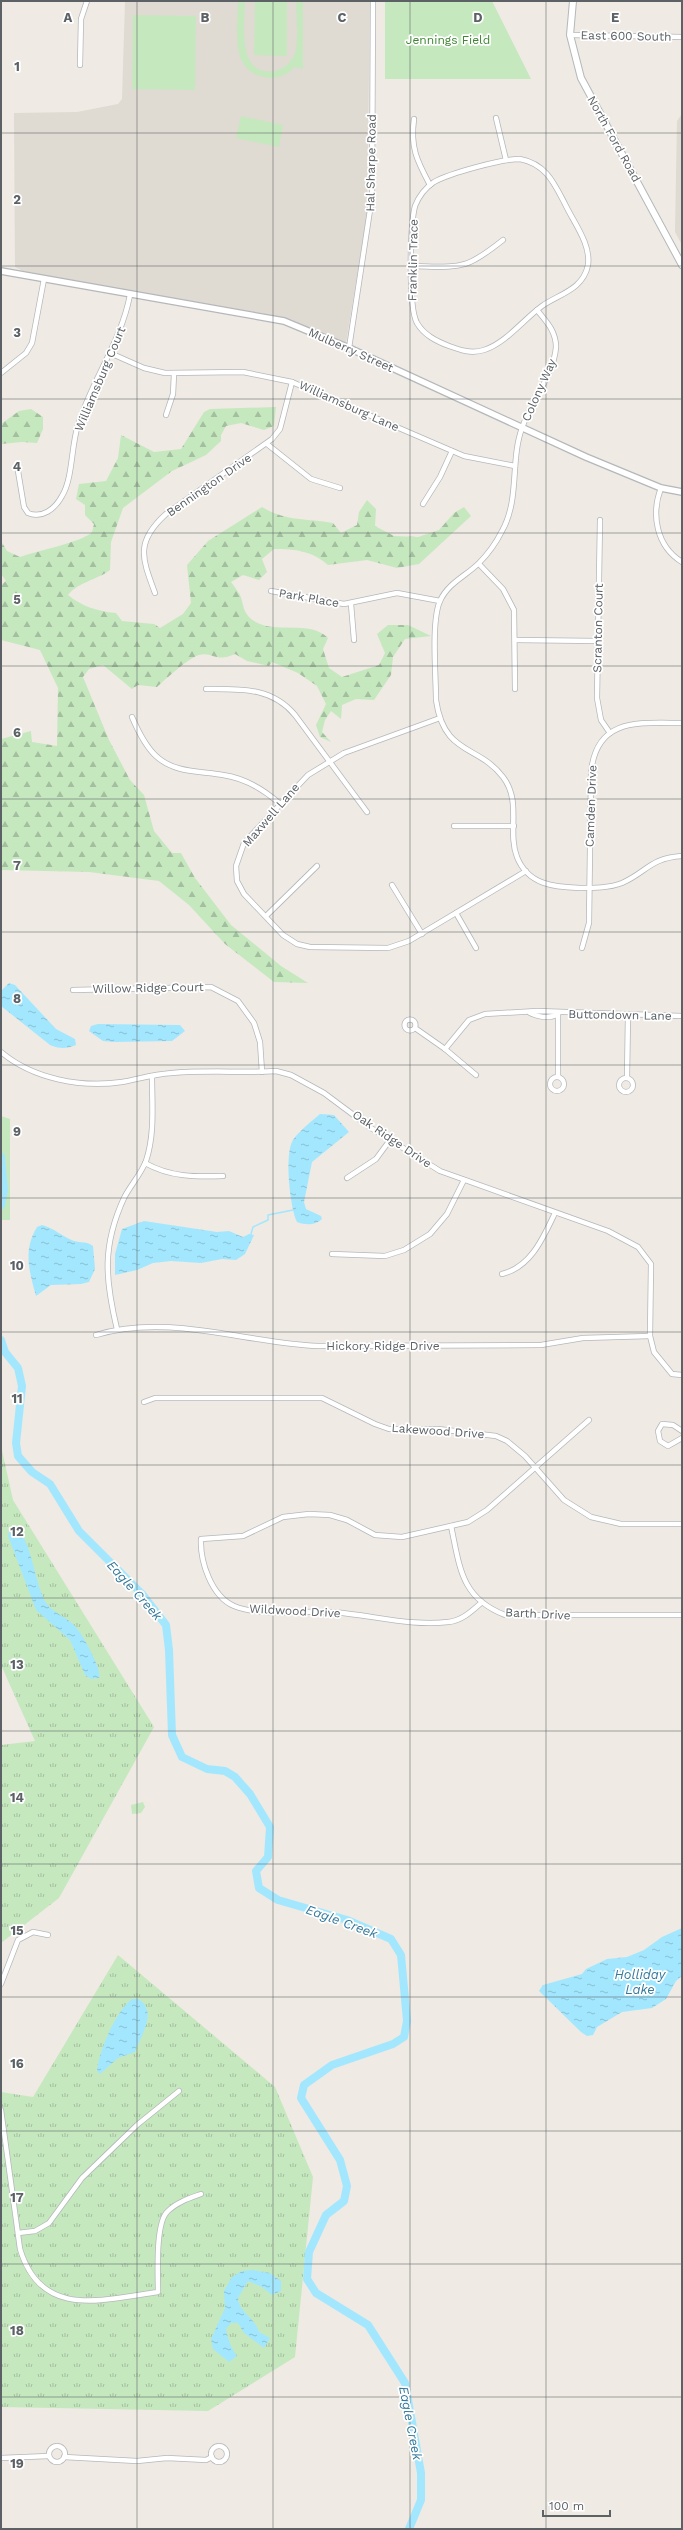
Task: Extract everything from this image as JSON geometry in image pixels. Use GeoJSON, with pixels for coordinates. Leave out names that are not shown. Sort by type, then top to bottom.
{"type":"FeatureCollection","features":[{"type":"Feature","properties":{"kind":"main road","name":"North Ford Road"},"geometry":{"type":"LineString","coordinates":[[571,3],[570,35],[577,67],[585,86],[682,265]]}},
{"type":"Feature","properties":{"kind":"street"},"geometry":{"type":"LineString","coordinates":[[80,65],[81,19],[87,1]]}},
{"type":"Feature","properties":{"kind":"street","name":"Hal Sharpe Road"},"geometry":{"type":"LineString","coordinates":[[349,348],[372,197],[373,1]]}},
{"type":"Feature","properties":{"kind":"street","name":"East 600 South"},"geometry":{"type":"LineString","coordinates":[[570,35],[682,37]]}},
{"type":"Feature","properties":{"kind":"street"},"geometry":{"type":"LineString","coordinates":[[496,118],[506,160]]}},
{"type":"Feature","properties":{"kind":"street"},"geometry":{"type":"LineString","coordinates":[[414,119],[412,138],[413,148],[430,185]]}},
{"type":"Feature","properties":{"kind":"street","name":"Franklin Trace"},"geometry":{"type":"LineString","coordinates":[[506,160],[529,161],[548,174],[587,246],[588,264],[579,283],[571,290],[537,310],[491,347],[474,352],[458,349],[432,338],[417,322],[412,302],[414,212],[421,194],[430,185],[441,179],[506,160]]}},
{"type":"Feature","properties":{"kind":"street"},"geometry":{"type":"LineString","coordinates":[[413,266],[456,267],[470,264],[503,240]]}},
{"type":"Feature","properties":{"kind":"street","name":"Mulberry Street"},"geometry":{"type":"LineString","coordinates":[[1,271],[284,321],[349,348],[586,457],[661,488],[682,492]]}},
{"type":"Feature","properties":{"kind":"street"},"geometry":{"type":"LineString","coordinates":[[1,373],[26,353],[32,343],[44,279]]}},
{"type":"Feature","properties":{"kind":"street","name":"Williamsburg Court"},"geometry":{"type":"LineString","coordinates":[[18,471],[24,507],[28,513],[39,515],[54,507],[66,490],[81,417],[123,326],[130,295]]}},
{"type":"Feature","properties":{"kind":"street","name":"Colony Way"},"geometry":{"type":"LineString","coordinates":[[440,601],[455,582],[479,564],[495,544],[508,519],[514,495],[515,466],[522,427],[555,352],[555,339],[552,329],[537,310]]}},
{"type":"Feature","properties":{"kind":"street","name":"Williamsburg Lane"},"geometry":{"type":"LineString","coordinates":[[110,353],[144,368],[174,374],[243,372],[292,382],[452,451],[483,461],[515,466]]}},
{"type":"Feature","properties":{"kind":"street"},"geometry":{"type":"LineString","coordinates":[[166,415],[173,394],[174,374]]}},
{"type":"Feature","properties":{"kind":"street","name":"Bennington Drive"},"geometry":{"type":"LineString","coordinates":[[155,593],[142,556],[148,536],[157,522],[220,475],[268,444],[280,429],[292,382]]}},
{"type":"Feature","properties":{"kind":"street"},"geometry":{"type":"LineString","coordinates":[[268,444],[311,479],[340,488]]}},
{"type":"Feature","properties":{"kind":"street"},"geometry":{"type":"LineString","coordinates":[[423,504],[440,477],[452,451]]}},
{"type":"Feature","properties":{"kind":"street"},"geometry":{"type":"LineString","coordinates":[[661,488],[655,508],[657,526],[668,549],[682,562]]}},
{"type":"Feature","properties":{"kind":"street","name":"Scranton Court"},"geometry":{"type":"LineString","coordinates":[[600,520],[598,707],[601,720],[610,733]]}},
{"type":"Feature","properties":{"kind":"street"},"geometry":{"type":"LineString","coordinates":[[479,564],[502,589],[512,604],[516,618],[515,689]]}},
{"type":"Feature","properties":{"kind":"street","name":"Park Place"},"geometry":{"type":"LineString","coordinates":[[271,591],[351,604],[397,593],[440,601]]}},
{"type":"Feature","properties":{"kind":"street"},"geometry":{"type":"LineString","coordinates":[[440,601],[437,614],[436,663],[436,700],[440,718],[454,741],[493,767],[504,778],[512,797],[515,851],[526,871],[537,880],[549,886],[590,888],[623,883],[656,861],[682,856]]}},
{"type":"Feature","properties":{"kind":"street"},"geometry":{"type":"LineString","coordinates":[[351,604],[354,640]]}},
{"type":"Feature","properties":{"kind":"street"},"geometry":{"type":"LineString","coordinates":[[516,640],[598,641]]}},
{"type":"Feature","properties":{"kind":"street"},"geometry":{"type":"LineString","coordinates":[[206,689],[258,691],[275,698],[290,708],[367,812]]}},
{"type":"Feature","properties":{"kind":"street"},"geometry":{"type":"LineString","coordinates":[[132,717],[146,744],[163,761],[186,771],[240,779],[259,788],[280,803]]}},
{"type":"Feature","properties":{"kind":"street","name":"Maxwell Lane"},"geometry":{"type":"LineString","coordinates":[[440,718],[360,747],[328,761],[308,775],[244,843],[236,866],[240,888],[290,940],[310,947],[397,947],[422,934],[526,871]]}},
{"type":"Feature","properties":{"kind":"street","name":"Camden Drive"},"geometry":{"type":"LineString","coordinates":[[582,948],[589,929],[592,764],[596,750],[610,733],[636,723],[682,723]]}},
{"type":"Feature","properties":{"kind":"street"},"geometry":{"type":"LineString","coordinates":[[454,826],[514,826]]}},
{"type":"Feature","properties":{"kind":"street"},"geometry":{"type":"LineString","coordinates":[[266,916],[317,866]]}},
{"type":"Feature","properties":{"kind":"street"},"geometry":{"type":"LineString","coordinates":[[392,885],[422,934]]}},
{"type":"Feature","properties":{"kind":"street"},"geometry":{"type":"LineString","coordinates":[[456,913],[476,948]]}},
{"type":"Feature","properties":{"kind":"street","name":"Willow Ridge Court"},"geometry":{"type":"LineString","coordinates":[[73,990],[211,987],[238,1001],[254,1023],[260,1042],[262,1072]]}},
{"type":"Feature","properties":{"kind":"street","name":"Buttondown Lane"},"geometry":{"type":"LineString","coordinates":[[445,1048],[469,1020],[485,1014],[538,1012],[558,1014],[682,1016]]}},
{"type":"Feature","properties":{"kind":"street"},"geometry":{"type":"LineString","coordinates":[[558,1014],[558,1077]]}},
{"type":"Feature","properties":{"kind":"street"},"geometry":{"type":"LineString","coordinates":[[627,1078],[628,1015]]}},
{"type":"Feature","properties":{"kind":"street"},"geometry":{"type":"LineString","coordinates":[[415,1028],[445,1048],[476,1075]]}},
{"type":"Feature","properties":{"kind":"street","name":"Oak Ridge Drive"},"geometry":{"type":"LineString","coordinates":[[1,1052],[32,1070],[70,1082],[114,1083],[173,1073],[276,1071],[291,1075],[307,1083],[390,1140],[440,1171],[621,1236],[638,1247],[651,1264],[650,1336],[654,1352],[663,1365],[672,1374],[682,1376]]}},
{"type":"Feature","properties":{"kind":"street"},"geometry":{"type":"LineString","coordinates":[[117,1329],[106,1274],[110,1235],[125,1196],[145,1163],[153,1133],[152,1076]]}},
{"type":"Feature","properties":{"kind":"street"},"geometry":{"type":"LineString","coordinates":[[347,1178],[376,1159],[390,1140]]}},
{"type":"Feature","properties":{"kind":"street"},"geometry":{"type":"LineString","coordinates":[[145,1163],[158,1170],[175,1175],[223,1176]]}},
{"type":"Feature","properties":{"kind":"street"},"geometry":{"type":"LineString","coordinates":[[332,1254],[385,1256],[404,1250],[430,1234],[448,1214],[464,1180]]}},
{"type":"Feature","properties":{"kind":"street"},"geometry":{"type":"LineString","coordinates":[[502,1274],[523,1264],[534,1252],[555,1213]]}},
{"type":"Feature","properties":{"kind":"street","name":"Hickory Ridge Drive"},"geometry":{"type":"LineString","coordinates":[[96,1335],[117,1329],[200,1329],[286,1345],[318,1346],[541,1345],[583,1338],[650,1336]]}},
{"type":"Feature","properties":{"kind":"street","name":"Lakewood Drive"},"geometry":{"type":"LineString","coordinates":[[144,1402],[155,1398],[322,1398],[374,1424],[389,1429],[438,1429],[496,1436],[506,1441],[535,1468],[564,1500],[591,1517],[621,1524],[682,1524]]}},
{"type":"Feature","properties":{"kind":"street","name":"Wildwood Drive"},"geometry":{"type":"LineString","coordinates":[[481,1603],[463,1618],[450,1622],[435,1623],[331,1612],[250,1610],[233,1606],[212,1585],[200,1550],[201,1539],[243,1536],[283,1517],[309,1514],[330,1515],[347,1520],[375,1534],[402,1537],[468,1522],[478,1516],[535,1468],[589,1420]]}},
{"type":"Feature","properties":{"kind":"street"},"geometry":{"type":"LineString","coordinates":[[682,1431],[673,1425],[662,1424],[658,1431],[660,1441],[668,1446],[682,1438]]}},
{"type":"Feature","properties":{"kind":"street","name":"Barth Drive"},"geometry":{"type":"LineString","coordinates":[[451,1526],[461,1574],[466,1585],[481,1603],[505,1615],[682,1615]]}},
{"type":"Feature","properties":{"kind":"street"},"geometry":{"type":"LineString","coordinates":[[1,1984],[18,1940],[33,1932],[48,1934]]}},
{"type":"Feature","properties":{"kind":"street"},"geometry":{"type":"LineString","coordinates":[[18,2233],[34,2231],[49,2223],[82,2178],[137,2124],[179,2091]]}},
{"type":"Feature","properties":{"kind":"street"},"geometry":{"type":"LineString","coordinates":[[1,2110],[20,2249],[29,2272],[41,2287],[57,2296],[85,2300],[158,2292],[160,2222],[168,2211],[177,2204],[201,2194]]}},
{"type":"Feature","properties":{"kind":"street"},"geometry":{"type":"LineString","coordinates":[[49,2456],[49,2451],[56,2446],[63,2449],[64,2457]]}},
{"type":"Feature","properties":{"kind":"street"},"geometry":{"type":"LineString","coordinates":[[1,2458],[49,2456],[56,2462],[64,2457],[137,2461],[167,2458],[206,2460],[212,2457]]}},
{"type":"Feature","properties":{"kind":"shaded area"},"geometry":{"type":"Polygon","coordinates":[[[125,1],[370,1],[367,215],[346,343],[271,316],[72,281],[23,271],[15,267],[14,113],[77,112],[118,104],[122,99],[125,1]]]}},
{"type":"Feature","properties":{"kind":"shaded area"},"geometry":{"type":"Polygon","coordinates":[[[682,114],[682,245],[675,232],[677,121],[682,114]]]}},
{"type":"Feature","properties":{"kind":"green space"},"geometry":{"type":"Polygon","coordinates":[[[238,1],[245,1],[244,35],[248,58],[254,66],[263,71],[275,71],[282,69],[287,65],[295,53],[297,34],[296,1],[303,1],[303,69],[295,67],[281,76],[268,78],[253,73],[245,66],[240,57],[238,46],[238,1]]]}},
{"type":"Feature","properties":{"kind":"green space"},"geometry":{"type":"Polygon","coordinates":[[[255,1],[287,1],[287,56],[254,55],[255,1]]]}},
{"type":"Feature","properties":{"kind":"green space","name":"Jennings Field"},"geometry":{"type":"Polygon","coordinates":[[[385,1],[492,1],[531,79],[385,79],[385,1]]]}},
{"type":"Feature","properties":{"kind":"green space"},"geometry":{"type":"Polygon","coordinates":[[[133,15],[196,16],[195,90],[132,89],[133,15]]]}},
{"type":"Feature","properties":{"kind":"green space"},"geometry":{"type":"Polygon","coordinates":[[[241,116],[283,125],[279,147],[236,138],[241,116]]]}},
{"type":"Feature","properties":{"kind":"green space"},"geometry":{"type":"Polygon","coordinates":[[[276,407],[274,426],[264,430],[241,423],[226,426],[221,435],[221,441],[206,455],[172,471],[123,508],[111,542],[110,570],[82,584],[68,595],[79,603],[90,608],[116,613],[122,621],[154,624],[160,628],[183,614],[191,603],[187,565],[208,541],[262,507],[271,512],[288,517],[333,523],[341,533],[357,525],[359,512],[367,500],[376,509],[375,526],[394,536],[418,537],[439,530],[454,513],[464,507],[471,516],[419,564],[397,568],[367,560],[328,565],[310,554],[274,549],[262,559],[267,572],[259,580],[243,575],[231,582],[240,595],[245,612],[254,621],[272,627],[312,629],[320,632],[328,638],[323,649],[329,668],[342,677],[379,665],[385,653],[377,634],[388,625],[408,625],[431,636],[405,639],[393,657],[391,675],[374,700],[356,699],[342,705],[341,719],[331,711],[325,720],[322,732],[331,742],[320,737],[316,725],[326,704],[317,686],[298,673],[272,662],[269,666],[247,661],[235,654],[219,657],[204,654],[194,657],[183,664],[157,687],[138,685],[132,689],[103,665],[89,669],[83,677],[109,740],[130,780],[144,795],[154,831],[172,853],[181,853],[195,878],[231,925],[281,966],[308,983],[274,982],[225,944],[189,905],[159,881],[89,872],[1,870],[1,739],[31,731],[32,742],[57,746],[58,688],[40,650],[1,640],[1,585],[6,581],[1,574],[1,541],[7,551],[20,557],[69,543],[91,533],[94,524],[85,515],[85,505],[76,499],[79,484],[106,481],[118,458],[121,435],[154,452],[181,449],[204,412],[210,409],[276,407]]]}},
{"type":"Feature","properties":{"kind":"green space"},"geometry":{"type":"Polygon","coordinates":[[[31,409],[43,417],[43,429],[37,443],[22,442],[1,444],[1,424],[19,411],[31,409]]]}},
{"type":"Feature","properties":{"kind":"green space"},"geometry":{"type":"Polygon","coordinates":[[[1,1116],[10,1119],[10,1220],[1,1220],[1,1116]]]}},
{"type":"Feature","properties":{"kind":"green space"},"geometry":{"type":"Polygon","coordinates":[[[1,1446],[13,1500],[154,1727],[59,1898],[1,1943],[1,1745],[35,1741],[1,1665],[1,1446]]]}},
{"type":"Feature","properties":{"kind":"green space"},"geometry":{"type":"Polygon","coordinates":[[[143,1802],[145,1807],[141,1813],[132,1814],[131,1805],[143,1802]]]}},
{"type":"Feature","properties":{"kind":"green space"},"geometry":{"type":"Polygon","coordinates":[[[118,1955],[275,2087],[313,2177],[295,2357],[208,2411],[1,2407],[1,2092],[33,2097],[118,1955]]]}},
{"type":"Feature","properties":{"kind":"water"},"geometry":{"type":"Polygon","coordinates":[[[9,983],[15,985],[56,1029],[75,1039],[76,1045],[63,1048],[50,1045],[1,1006],[1,991],[9,983]]]}},
{"type":"Feature","properties":{"kind":"water"},"geometry":{"type":"Polygon","coordinates":[[[98,1024],[180,1025],[185,1031],[172,1041],[115,1042],[103,1041],[89,1031],[91,1026],[98,1024]]]}},
{"type":"Feature","properties":{"kind":"water"},"geometry":{"type":"Polygon","coordinates":[[[320,1114],[334,1115],[349,1132],[312,1162],[304,1202],[306,1209],[321,1216],[322,1219],[313,1224],[303,1224],[297,1222],[292,1205],[288,1168],[290,1147],[293,1140],[299,1133],[320,1114]]]}},
{"type":"Feature","properties":{"kind":"water"},"geometry":{"type":"Polygon","coordinates":[[[144,1221],[217,1232],[229,1231],[243,1237],[249,1234],[254,1235],[245,1254],[236,1260],[222,1259],[201,1263],[171,1261],[153,1263],[137,1270],[115,1275],[115,1254],[122,1229],[144,1221]]]}},
{"type":"Feature","properties":{"kind":"water"},"geometry":{"type":"Polygon","coordinates":[[[42,1225],[51,1228],[74,1241],[91,1244],[93,1246],[95,1269],[89,1282],[81,1284],[51,1285],[36,1296],[31,1278],[29,1252],[30,1244],[37,1227],[42,1225]]]}},
{"type":"Feature","properties":{"kind":"water"},"geometry":{"type":"Polygon","coordinates":[[[14,1529],[20,1532],[25,1539],[43,1597],[53,1610],[71,1622],[77,1629],[95,1660],[99,1678],[91,1679],[85,1675],[70,1640],[36,1610],[8,1536],[9,1532],[14,1529]]]}},
{"type":"Feature","properties":{"kind":"water","name":"Holliday Lake"},"geometry":{"type":"Polygon","coordinates":[[[682,1928],[682,1976],[676,1981],[666,1999],[652,2008],[622,2012],[597,2027],[593,2035],[587,2036],[581,2032],[539,1991],[543,1985],[582,1974],[586,1969],[607,1959],[627,1957],[644,1950],[662,1937],[682,1928]]]}},
{"type":"Feature","properties":{"kind":"water"},"geometry":{"type":"Polygon","coordinates":[[[132,1999],[138,1999],[144,2004],[147,2010],[148,2017],[144,2032],[135,2052],[118,2058],[100,2074],[97,2071],[98,2062],[109,2032],[120,2012],[132,1999]]]}},
{"type":"Feature","properties":{"kind":"water"},"geometry":{"type":"Polygon","coordinates":[[[253,2270],[270,2273],[281,2281],[281,2291],[272,2295],[262,2287],[248,2281],[238,2298],[241,2307],[257,2327],[259,2332],[270,2338],[264,2348],[244,2333],[238,2323],[231,2323],[226,2329],[230,2343],[237,2356],[229,2362],[213,2349],[211,2339],[225,2308],[224,2291],[232,2277],[242,2271],[253,2270]]]}},
{"type":"Feature","properties":{"kind":"waterway","name":"Eagle Creek"},"geometry":{"type":"LineString","coordinates":[[1,1157],[4,1190],[1,1205]]}},
{"type":"Feature","properties":{"kind":"waterway"},"geometry":{"type":"LineString","coordinates":[[251,1234],[253,1227],[268,1220],[268,1215],[293,1210]]}},
{"type":"Feature","properties":{"kind":"waterway","name":"Eagle Creek"},"geometry":{"type":"LineString","coordinates":[[1,1340],[5,1352],[18,1368],[22,1386],[16,1443],[18,1456],[32,1472],[50,1484],[79,1531],[142,1594],[166,1625],[169,1650],[172,1735],[182,1757],[207,1769],[225,1771],[235,1777],[250,1794],[270,1827],[268,1857],[256,1871],[259,1888],[278,1900],[347,1920],[391,1939],[401,1955],[407,2021],[404,2037],[393,2044],[332,2065],[304,2085],[301,2098],[340,2160],[347,2186],[344,2201],[326,2215],[309,2252],[307,2279],[316,2293],[368,2325],[405,2383],[421,2473],[421,2500],[409,2529]]}}]}
